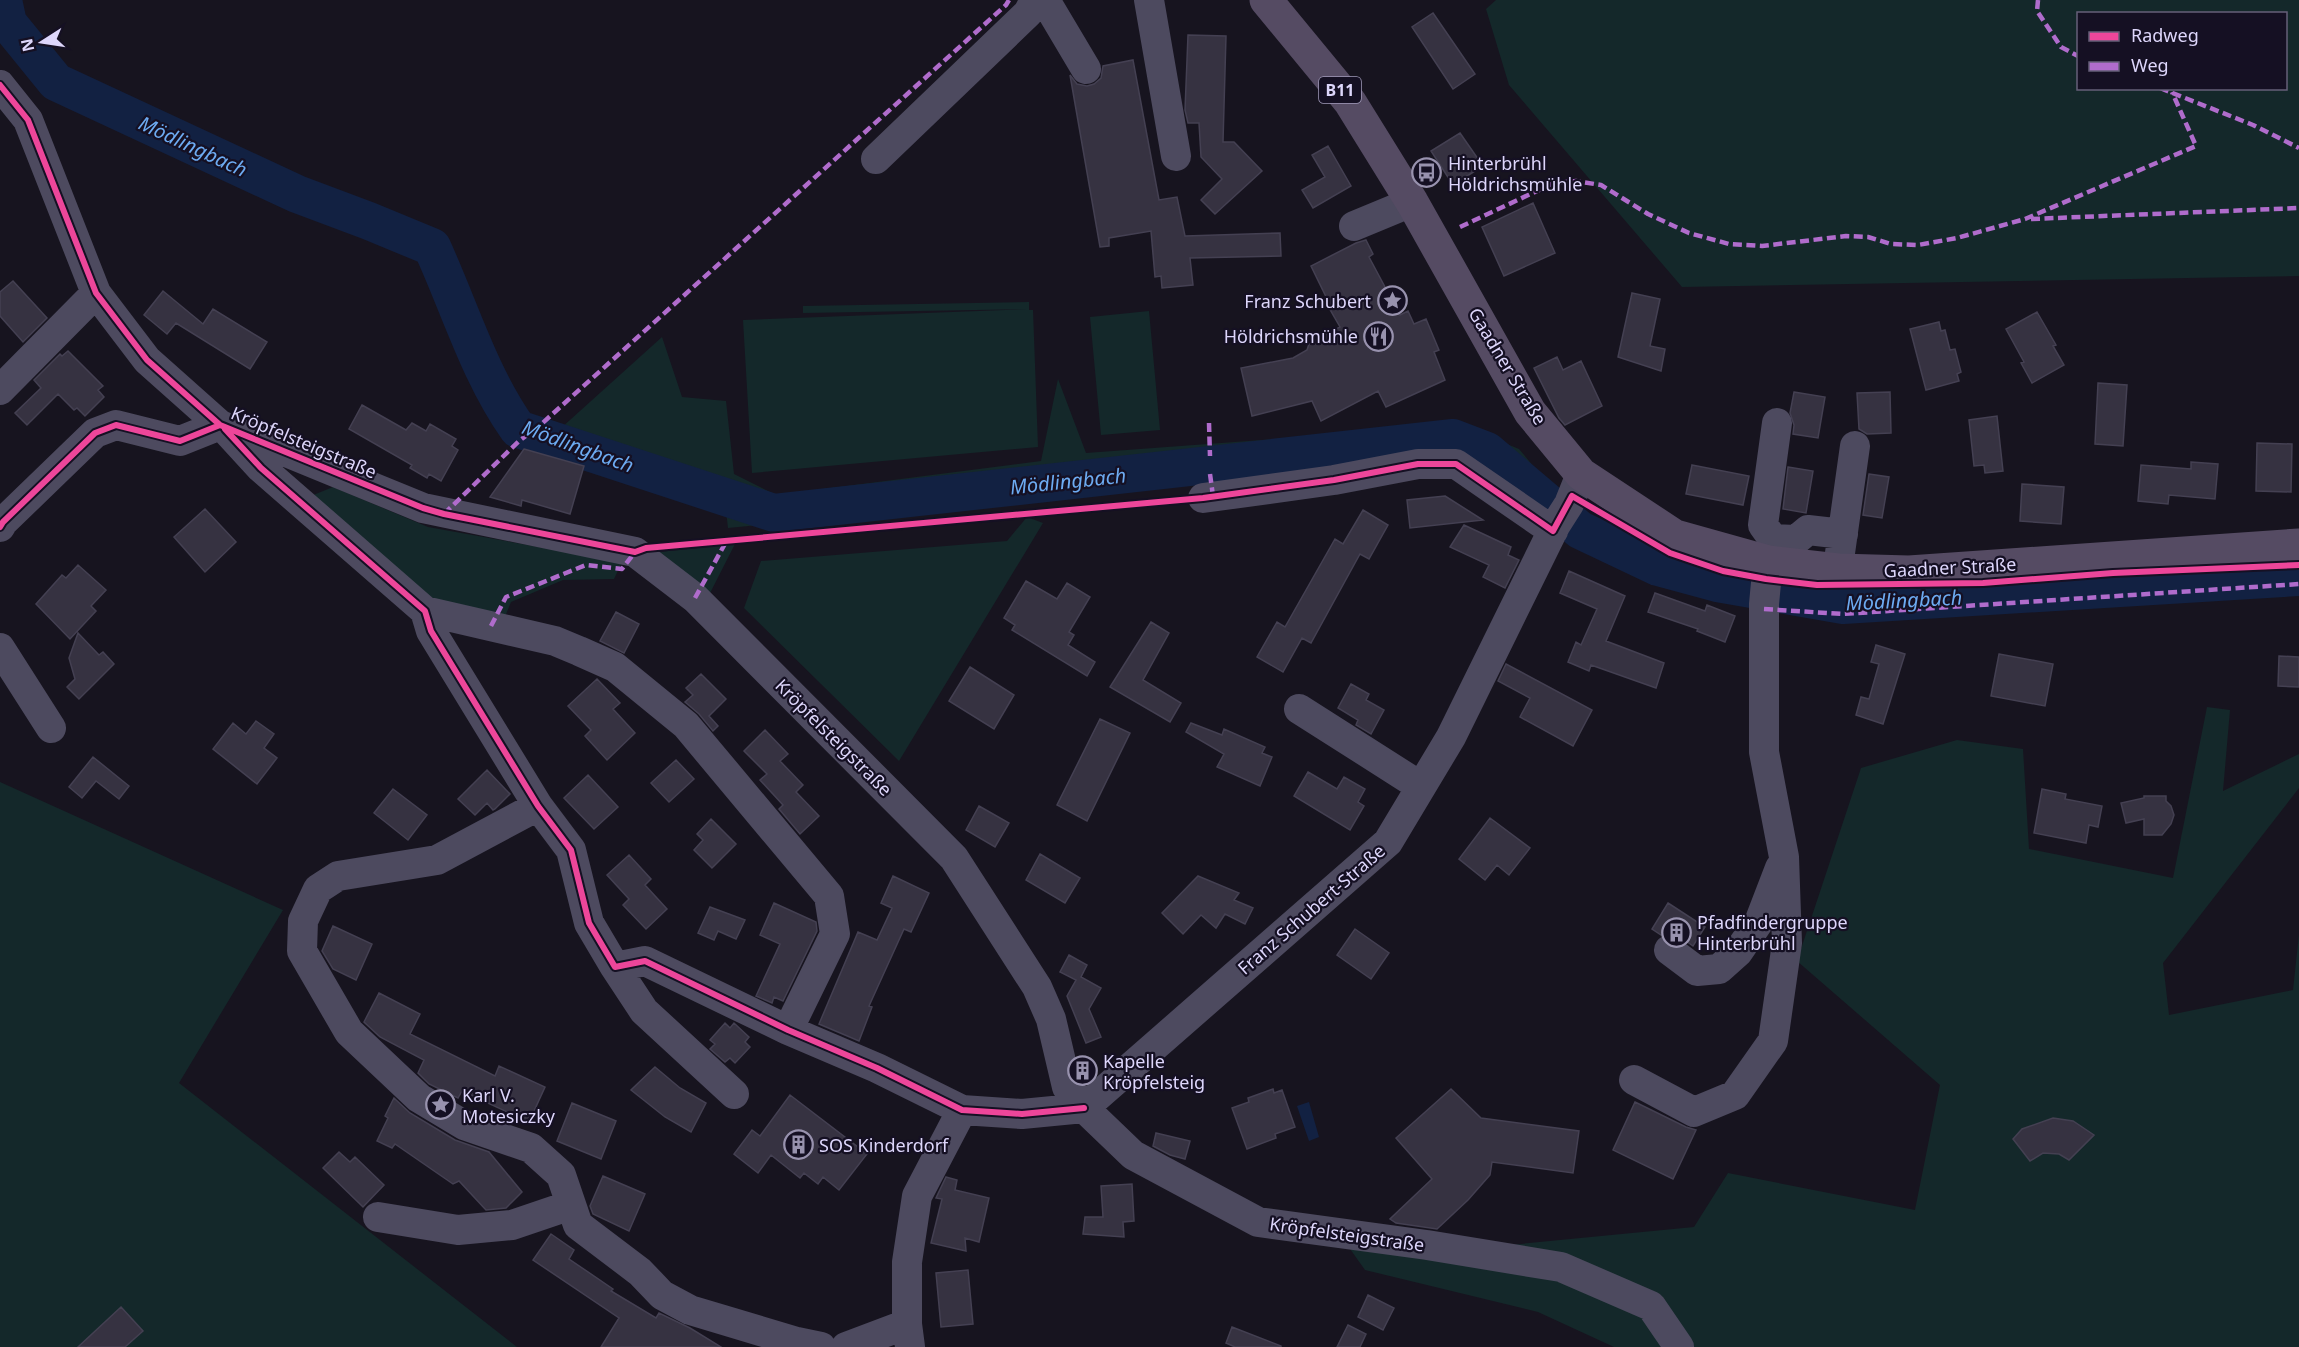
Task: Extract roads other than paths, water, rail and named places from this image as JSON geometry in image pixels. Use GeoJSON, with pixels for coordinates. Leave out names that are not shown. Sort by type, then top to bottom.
{"type":"FeatureCollection","features":[{"type":"Feature","properties":{"kind":"main road","name":"Gaadner Straße"},"geometry":{"type":"LineString","coordinates":[[1266,0],[1350,102],[1412,202],[1530,412],[1581,474],[1675,536],[1766,584],[1838,570],[1909,572],[2299,545]]}},
{"type":"Feature","properties":{"kind":"street"},"geometry":{"type":"LineString","coordinates":[[876,159],[1028,13],[1035,0]]}},
{"type":"Feature","properties":{"kind":"street"},"geometry":{"type":"LineString","coordinates":[[1045,0],[1086,69]]}},
{"type":"Feature","properties":{"kind":"street"},"geometry":{"type":"LineString","coordinates":[[1149,0],[1176,156]]}},
{"type":"Feature","properties":{"kind":"street","name":"Kröpfelsteigstraße"},"geometry":{"type":"LineString","coordinates":[[0,85],[28,120],[96,293],[147,360],[220,425],[423,508],[635,552],[695,598],[954,858],[1037,987],[1051,1019],[1067,1087],[1084,1108],[1133,1155],[1258,1222],[1427,1245],[1561,1267],[1651,1306],[1679,1347]]}},
{"type":"Feature","properties":{"kind":"street"},"geometry":{"type":"LineString","coordinates":[[1354,226],[1412,202]]}},
{"type":"Feature","properties":{"kind":"street"},"geometry":{"type":"LineString","coordinates":[[0,390],[96,293]]}},
{"type":"Feature","properties":{"kind":"street"},"geometry":{"type":"LineString","coordinates":[[1777,423],[1763,525],[1773,539],[1796,540],[1808,530],[1843,534]]}},
{"type":"Feature","properties":{"kind":"street"},"geometry":{"type":"LineString","coordinates":[[0,527],[95,433],[116,425],[180,441],[220,425],[261,468],[425,611],[563,644],[615,667],[686,725],[829,896],[835,934],[788,1030]]}},
{"type":"Feature","properties":{"kind":"street"},"geometry":{"type":"LineString","coordinates":[[1838,570],[1855,446]]}},
{"type":"Feature","properties":{"kind":"street"},"geometry":{"type":"LineString","coordinates":[[1203,498],[1334,480],[1418,464],[1455,464],[1559,520]]}},
{"type":"Feature","properties":{"kind":"street","name":"Franz Schubert-Straße"},"geometry":{"type":"LineString","coordinates":[[1084,1108],[1388,842],[1451,737],[1581,474]]}},
{"type":"Feature","properties":{"kind":"street"},"geometry":{"type":"LineString","coordinates":[[1634,1080],[1694,1112],[1735,1095],[1773,1041],[1787,943],[1784,857],[1764,752],[1766,584]]}},
{"type":"Feature","properties":{"kind":"street"},"geometry":{"type":"LineString","coordinates":[[425,611],[431,631],[538,806],[571,850],[589,923],[615,967],[644,1011],[734,1094]]}},
{"type":"Feature","properties":{"kind":"street"},"geometry":{"type":"LineString","coordinates":[[0,648],[51,728]]}},
{"type":"Feature","properties":{"kind":"street"},"geometry":{"type":"LineString","coordinates":[[1299,709],[1420,786]]}},
{"type":"Feature","properties":{"kind":"street"},"geometry":{"type":"LineString","coordinates":[[538,806],[437,860],[338,876],[318,889],[303,921],[302,951],[349,1032],[375,1057],[419,1098],[464,1125],[531,1148],[561,1175],[578,1226],[640,1272],[662,1296],[690,1310],[821,1347]]}},
{"type":"Feature","properties":{"kind":"street"},"geometry":{"type":"LineString","coordinates":[[1669,950],[1697,971],[1719,969],[1738,952],[1760,920],[1784,857]]}},
{"type":"Feature","properties":{"kind":"street"},"geometry":{"type":"LineString","coordinates":[[615,967],[645,961],[788,1030],[877,1068],[962,1110],[1022,1114],[1084,1108]]}},
{"type":"Feature","properties":{"kind":"street"},"geometry":{"type":"LineString","coordinates":[[846,1347],[909,1335],[907,1262],[917,1196],[962,1110]]}},
{"type":"Feature","properties":{"kind":"street"},"geometry":{"type":"LineString","coordinates":[[378,1217],[458,1230],[512,1226],[571,1205]]}},
{"type":"Feature","properties":{"kind":"water"},"geometry":{"type":"Polygon","coordinates":[[[1309,1102],[1319,1137],[1309,1141],[1297,1106],[1309,1102]]]}},
{"type":"Feature","properties":{"kind":"waterway","name":"Mödlingbach"},"geometry":{"type":"LineString","coordinates":[[3,0],[8,23],[56,82],[297,194],[432,247],[481,363],[504,408],[518,429],[774,513],[1453,438],[1487,451],[1580,530],[1658,567],[1717,583],[1843,605],[2299,577]]}},
{"type":"Feature","properties":{"kind":"place","name":"Hinterbrühl Höldrichsmühle"},"geometry":{"type":"Point","coordinates":[1427,173]}},
{"type":"Feature","properties":{"kind":"place","name":"Franz Schubert"},"geometry":{"type":"Point","coordinates":[1392,301]}},
{"type":"Feature","properties":{"kind":"place","name":"Höldrichsmühle"},"geometry":{"type":"Point","coordinates":[1379,336]}},
{"type":"Feature","properties":{"kind":"place","name":"Pfadfindergruppe Hinterbrühl"},"geometry":{"type":"Point","coordinates":[1676,932]}},
{"type":"Feature","properties":{"kind":"place","name":"Kapelle Kröpfelsteig"},"geometry":{"type":"Point","coordinates":[1082,1071]}},
{"type":"Feature","properties":{"kind":"place","name":"Karl V. Motesiczky"},"geometry":{"type":"Point","coordinates":[441,1105]}},
{"type":"Feature","properties":{"kind":"place","name":"SOS Kinderdorf"},"geometry":{"type":"Point","coordinates":[798,1145]}}]}
